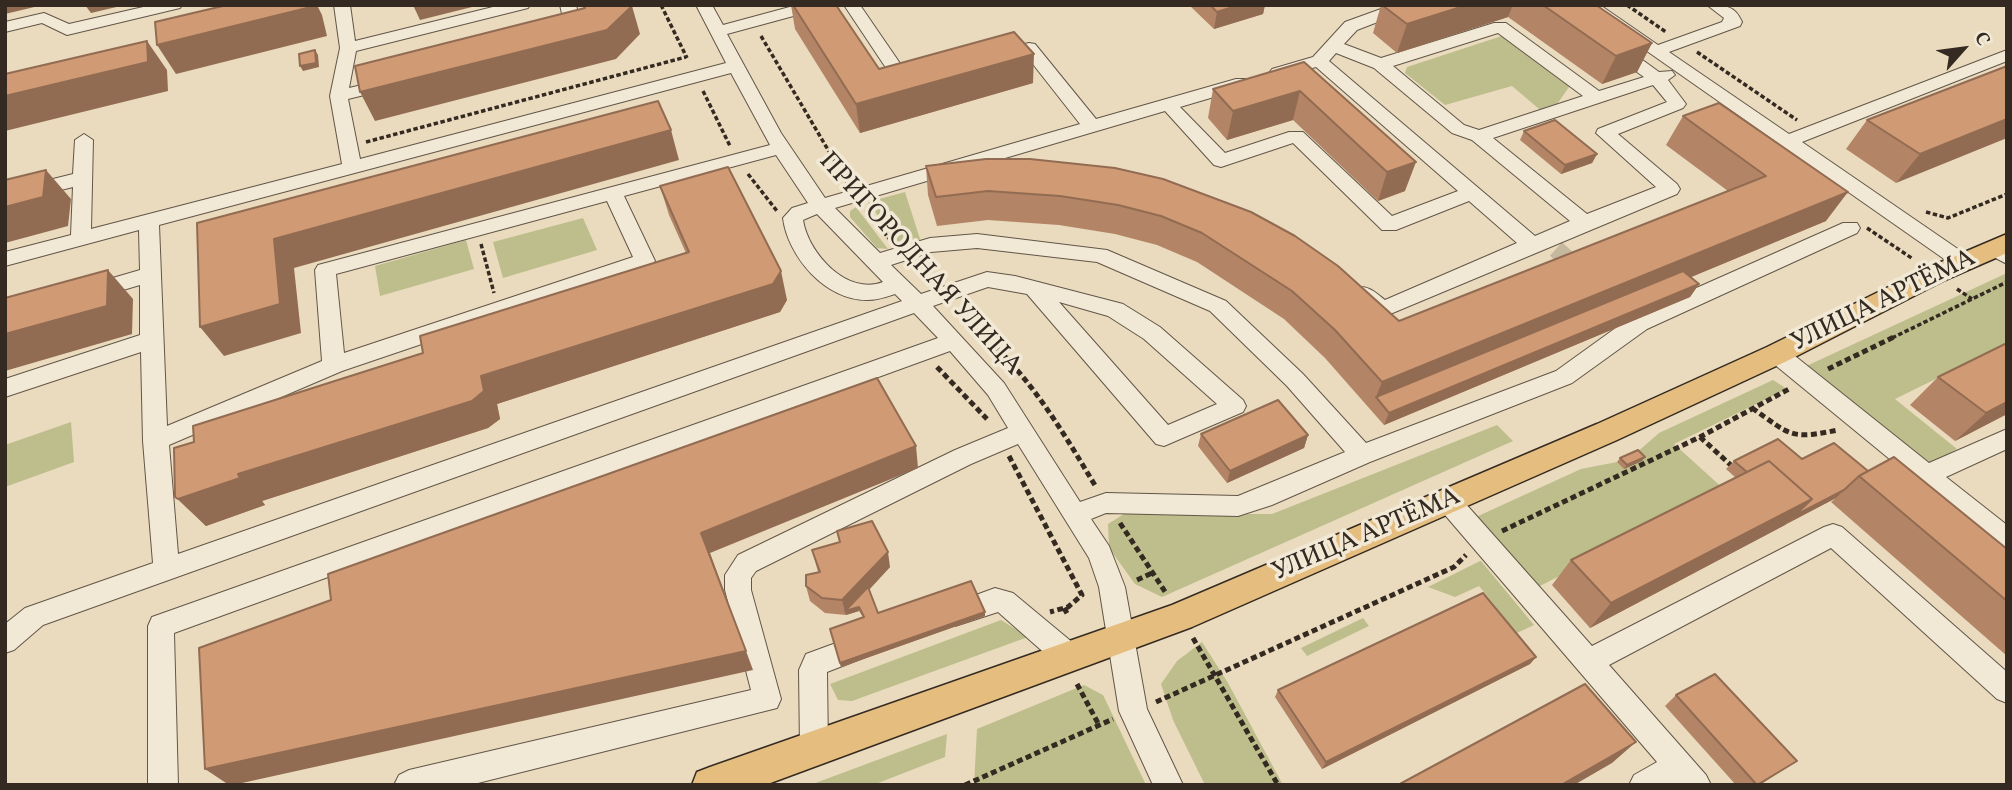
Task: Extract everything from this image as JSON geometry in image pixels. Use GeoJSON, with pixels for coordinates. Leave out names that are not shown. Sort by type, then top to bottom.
{"type":"FeatureCollection","features":[{"type":"Feature","properties":{"kind":"main road","name":"УЛИЦА АРТЁМА"},"geometry":{"type":"LineString","coordinates":[[710,785],[814,749],[1072,670],[1119,639],[1180,617],[1960,276],[2003,250]]}},
{"type":"Feature","properties":{"kind":"street"},"geometry":{"type":"LineString","coordinates":[[5,27],[44,18],[67,30],[174,5]]}},
{"type":"Feature","properties":{"kind":"street"},"geometry":{"type":"LineString","coordinates":[[342,5],[348,48],[339,96],[352,168]]}},
{"type":"Feature","properties":{"kind":"street"},"geometry":{"type":"LineString","coordinates":[[348,48],[522,5]]}},
{"type":"Feature","properties":{"kind":"street"},"geometry":{"type":"LineString","coordinates":[[550,44],[576,37],[568,5]]}},
{"type":"Feature","properties":{"kind":"street","name":"ПРИГОРОДНАЯ УЛИЦА"},"geometry":{"type":"LineString","coordinates":[[704,5],[780,148],[820,205],[954,341],[996,389],[1100,554],[1112,587],[1119,639]]}},
{"type":"Feature","properties":{"kind":"street"},"geometry":{"type":"LineString","coordinates":[[718,31],[817,5]]}},
{"type":"Feature","properties":{"kind":"street"},"geometry":{"type":"LineString","coordinates":[[852,5],[904,82],[929,75]]}},
{"type":"Feature","properties":{"kind":"street"},"geometry":{"type":"LineString","coordinates":[[898,284],[880,291],[861,293],[842,285],[821,270],[793,232],[793,218],[820,205],[1319,61],[1351,26],[1371,10],[1408,5]]}},
{"type":"Feature","properties":{"kind":"street"},"geometry":{"type":"LineString","coordinates":[[1589,5],[1788,141],[1960,276]]}},
{"type":"Feature","properties":{"kind":"street"},"geometry":{"type":"LineString","coordinates":[[1656,51],[1734,22],[1731,15],[1715,5]]}},
{"type":"Feature","properties":{"kind":"street"},"geometry":{"type":"LineString","coordinates":[[1380,64],[1500,27],[1596,97]]}},
{"type":"Feature","properties":{"kind":"street"},"geometry":{"type":"LineString","coordinates":[[1340,278],[1383,309],[1545,245],[1584,222],[1670,189],[1605,133],[1683,108],[1657,78],[1605,42]]}},
{"type":"Feature","properties":{"kind":"street"},"geometry":{"type":"LineString","coordinates":[[1332,45],[1380,64],[1458,129],[1479,136],[1584,222]]}},
{"type":"Feature","properties":{"kind":"street"},"geometry":{"type":"LineString","coordinates":[[979,61],[1029,48],[1093,127]]}},
{"type":"Feature","properties":{"kind":"street"},"geometry":{"type":"LineString","coordinates":[[1788,141],[2007,55]]}},
{"type":"Feature","properties":{"kind":"street"},"geometry":{"type":"LineString","coordinates":[[1319,61],[1472,193],[1545,245]]}},
{"type":"Feature","properties":{"kind":"street"},"geometry":{"type":"LineString","coordinates":[[5,259],[736,66]]}},
{"type":"Feature","properties":{"kind":"street"},"geometry":{"type":"LineString","coordinates":[[1479,136],[1682,69]]}},
{"type":"Feature","properties":{"kind":"street"},"geometry":{"type":"LineString","coordinates":[[339,96],[405,80]]}},
{"type":"Feature","properties":{"kind":"street"},"geometry":{"type":"LineString","coordinates":[[1169,105],[1221,161],[1296,136],[1389,225],[1472,193]]}},
{"type":"Feature","properties":{"kind":"street"},"geometry":{"type":"LineString","coordinates":[[81,239],[84,140]]}},
{"type":"Feature","properties":{"kind":"street"},"geometry":{"type":"LineString","coordinates":[[334,365],[325,270],[780,148]]}},
{"type":"Feature","properties":{"kind":"street"},"geometry":{"type":"LineString","coordinates":[[982,158],[1034,166]]}},
{"type":"Feature","properties":{"kind":"street"},"geometry":{"type":"LineString","coordinates":[[5,198],[82,178]]}},
{"type":"Feature","properties":{"kind":"street"},"geometry":{"type":"LineString","coordinates":[[155,441],[334,365],[645,261],[613,194]]}},
{"type":"Feature","properties":{"kind":"street"},"geometry":{"type":"LineString","coordinates":[[1075,514],[1106,503],[1238,506],[1263,498],[1362,455],[1564,377],[1631,317],[1850,228],[1829,212]]}},
{"type":"Feature","properties":{"kind":"street"},"geometry":{"type":"LineString","coordinates":[[149,222],[149,341],[166,569]]}},
{"type":"Feature","properties":{"kind":"street"},"geometry":{"type":"LineString","coordinates":[[876,262],[930,245],[976,241],[1100,256],[1218,306],[1294,380],[1362,455]]}},
{"type":"Feature","properties":{"kind":"street"},"geometry":{"type":"LineString","coordinates":[[71,297],[151,275]]}},
{"type":"Feature","properties":{"kind":"street"},"geometry":{"type":"LineString","coordinates":[[5,641],[34,616],[987,279],[1034,288],[1115,310],[1152,332],[1235,406],[1164,437],[1034,288]]}},
{"type":"Feature","properties":{"kind":"street"},"geometry":{"type":"LineString","coordinates":[[5,388],[149,341]]}},
{"type":"Feature","properties":{"kind":"street"},"geometry":{"type":"LineString","coordinates":[[163,785],[161,626],[954,341]]}},
{"type":"Feature","properties":{"kind":"street"},"geometry":{"type":"LineString","coordinates":[[1777,354],[2007,540]]}},
{"type":"Feature","properties":{"kind":"street"},"geometry":{"type":"LineString","coordinates":[[409,785],[767,699],[738,590],[738,575],[747,563],[963,457],[1023,432]]}},
{"type":"Feature","properties":{"kind":"street"},"geometry":{"type":"LineString","coordinates":[[1927,475],[2007,438]]}},
{"type":"Feature","properties":{"kind":"street"},"geometry":{"type":"LineString","coordinates":[[1448,501],[1688,775],[1644,785]]}},
{"type":"Feature","properties":{"kind":"street"},"geometry":{"type":"LineString","coordinates":[[1589,662],[1833,536],[2007,690]]}},
{"type":"Feature","properties":{"kind":"street"},"geometry":{"type":"LineString","coordinates":[[934,621],[995,600],[1004,601],[1072,670]]}},
{"type":"Feature","properties":{"kind":"street"},"geometry":{"type":"LineString","coordinates":[[814,749],[813,670],[816,663],[884,638]]}},
{"type":"Feature","properties":{"kind":"street"},"geometry":{"type":"LineString","coordinates":[[1119,639],[1133,711],[1168,785]]}},
{"type":"Feature","properties":{"kind":"path"},"geometry":{"type":"LineString","coordinates":[[348,147],[686,57]]}},
{"type":"Feature","properties":{"kind":"path"},"geometry":{"type":"LineString","coordinates":[[737,159],[793,232]]}},
{"type":"Feature","properties":{"kind":"path"},"geometry":{"type":"LineString","coordinates":[[1861,224],[1913,259]]}},
{"type":"Feature","properties":{"kind":"path"},"geometry":{"type":"LineString","coordinates":[[477,230],[498,310]]}},
{"type":"Feature","properties":{"kind":"path"},"geometry":{"type":"LineString","coordinates":[[1960,276],[1972,299]]}},
{"type":"Feature","properties":{"kind":"path"},"geometry":{"type":"LineString","coordinates":[[1147,705],[1214,678],[1454,567],[1481,541],[1700,437],[1808,379],[2007,282]]}},
{"type":"Feature","properties":{"kind":"path"},"geometry":{"type":"LineString","coordinates":[[1752,408],[1772,424],[1796,435],[1816,436],[1832,430],[1849,434]]}},
{"type":"Feature","properties":{"kind":"path"},"geometry":{"type":"LineString","coordinates":[[1700,437],[1739,472]]}},
{"type":"Feature","properties":{"kind":"path"},"geometry":{"type":"LineString","coordinates":[[1137,580],[1154,572]]}},
{"type":"Feature","properties":{"kind":"path"},"geometry":{"type":"LineString","coordinates":[[1064,608],[1068,615]]}},
{"type":"Feature","properties":{"kind":"path"},"geometry":{"type":"LineString","coordinates":[[1194,638],[1214,678],[1278,785]]}},
{"type":"Feature","properties":{"kind":"path"},"geometry":{"type":"LineString","coordinates":[[1072,670],[1099,725]]}},
{"type":"Feature","properties":{"kind":"path"},"geometry":{"type":"LineString","coordinates":[[965,785],[1117,717]]}},
{"type":"Feature","properties":{"kind":"green space"},"geometry":{"type":"Polygon","coordinates":[[[1505,35],[1571,84],[1553,110],[1545,114],[1512,86],[1445,105],[1405,73],[1407,67],[1505,35]]]}},
{"type":"Feature","properties":{"kind":"green space"},"geometry":{"type":"Polygon","coordinates":[[[905,192],[921,242],[900,246],[868,202],[905,192]]]}},
{"type":"Feature","properties":{"kind":"green space"},"geometry":{"type":"Polygon","coordinates":[[[856,207],[888,249],[877,248],[850,217],[850,211],[856,207]]]}},
{"type":"Feature","properties":{"kind":"green space"},"geometry":{"type":"Polygon","coordinates":[[[583,218],[597,250],[503,278],[493,242],[583,218]]]}},
{"type":"Feature","properties":{"kind":"green space"},"geometry":{"type":"Polygon","coordinates":[[[466,240],[474,269],[380,296],[375,266],[466,240]]]}},
{"type":"Feature","properties":{"kind":"green space"},"geometry":{"type":"Polygon","coordinates":[[[2007,273],[2007,344],[1895,399],[1957,449],[1924,467],[1802,368],[2007,273]]]}},
{"type":"Feature","properties":{"kind":"green space"},"geometry":{"type":"Polygon","coordinates":[[[1773,380],[1787,389],[1674,444],[1726,491],[1538,587],[1476,517],[1581,469],[1617,462],[1635,454],[1659,433],[1773,380]]]}},
{"type":"Feature","properties":{"kind":"green space"},"geometry":{"type":"Polygon","coordinates":[[[71,422],[74,462],[5,487],[5,445],[71,422]]]}},
{"type":"Feature","properties":{"kind":"green space"},"geometry":{"type":"Polygon","coordinates":[[[1497,425],[1513,441],[1162,597],[1135,584],[1109,548],[1108,524],[1124,514],[1272,514],[1497,425]]]}},
{"type":"Feature","properties":{"kind":"green space"},"geometry":{"type":"Polygon","coordinates":[[[1481,561],[1534,625],[1517,633],[1479,586],[1455,597],[1428,587],[1481,561]]]}},
{"type":"Feature","properties":{"kind":"green space"},"geometry":{"type":"Polygon","coordinates":[[[1363,618],[1369,626],[1307,656],[1301,648],[1363,618]]]}},
{"type":"Feature","properties":{"kind":"green space"},"geometry":{"type":"Polygon","coordinates":[[[1001,620],[1028,637],[852,701],[838,700],[830,684],[1001,620]]]}},
{"type":"Feature","properties":{"kind":"green space"},"geometry":{"type":"Polygon","coordinates":[[[1202,642],[1228,683],[1283,785],[1205,785],[1173,720],[1161,684],[1177,661],[1202,642]]]}},
{"type":"Feature","properties":{"kind":"green space"},"geometry":{"type":"Polygon","coordinates":[[[1084,685],[1103,695],[1146,785],[974,785],[977,729],[1084,685]]]}},
{"type":"Feature","properties":{"kind":"green space"},"geometry":{"type":"Polygon","coordinates":[[[947,734],[945,757],[873,785],[810,785],[947,734]]]}},
{"type":"Feature","properties":{"kind":"building"},"geometry":{"type":"Polygon","coordinates":[[[227,5],[311,7],[157,45],[155,22],[227,5]]]}},
{"type":"Feature","properties":{"kind":"building"},"geometry":{"type":"Polygon","coordinates":[[[583,5],[632,6],[607,30],[360,92],[355,66],[585,8],[583,5]]]}},
{"type":"Feature","properties":{"kind":"building"},"geometry":{"type":"Polygon","coordinates":[[[793,5],[836,5],[879,69],[1014,32],[1034,54],[856,104],[793,5]]]}},
{"type":"Feature","properties":{"kind":"building"},"geometry":{"type":"Polygon","coordinates":[[[1210,5],[1239,5],[1217,12],[1210,5]]]}},
{"type":"Feature","properties":{"kind":"building"},"geometry":{"type":"Polygon","coordinates":[[[1382,5],[1467,5],[1407,24],[1382,5]]]}},
{"type":"Feature","properties":{"kind":"building"},"geometry":{"type":"Polygon","coordinates":[[[1543,5],[1596,5],[1652,43],[1616,56],[1543,5]]]}},
{"type":"Feature","properties":{"kind":"building"},"geometry":{"type":"Polygon","coordinates":[[[147,41],[148,62],[5,96],[5,74],[147,41]]]}},
{"type":"Feature","properties":{"kind":"building"},"geometry":{"type":"Polygon","coordinates":[[[315,50],[316,63],[300,66],[299,54],[315,50]]]}},
{"type":"Feature","properties":{"kind":"building"},"geometry":{"type":"Polygon","coordinates":[[[1304,62],[1416,162],[1387,172],[1300,91],[1233,111],[1213,89],[1304,62]]]}},
{"type":"Feature","properties":{"kind":"building"},"geometry":{"type":"Polygon","coordinates":[[[2007,66],[2007,119],[1920,154],[1867,120],[2007,66]]]}},
{"type":"Feature","properties":{"kind":"building"},"geometry":{"type":"Polygon","coordinates":[[[658,101],[671,130],[274,239],[280,304],[200,327],[197,223],[658,101]]]}},
{"type":"Feature","properties":{"kind":"building"},"geometry":{"type":"Polygon","coordinates":[[[1719,103],[1848,192],[1382,382],[1335,330],[1292,291],[1202,233],[1161,216],[1118,205],[1060,196],[988,191],[936,197],[926,166],[986,159],[1030,159],[1115,168],[1163,179],[1251,212],[1295,236],[1338,266],[1399,321],[1766,176],[1683,116],[1719,103]]]}},
{"type":"Feature","properties":{"kind":"building"},"geometry":{"type":"Polygon","coordinates":[[[1555,120],[1597,154],[1565,165],[1524,131],[1555,120]]]}},
{"type":"Feature","properties":{"kind":"building"},"geometry":{"type":"Polygon","coordinates":[[[728,167],[781,271],[773,284],[481,376],[484,391],[472,401],[238,474],[240,478],[178,499],[175,497],[174,448],[194,442],[193,426],[423,353],[420,336],[689,252],[660,186],[728,167]]]}},
{"type":"Feature","properties":{"kind":"building"},"geometry":{"type":"Polygon","coordinates":[[[46,170],[43,197],[5,207],[5,180],[46,170]]]}},
{"type":"Feature","properties":{"kind":"building"},"geometry":{"type":"Polygon","coordinates":[[[108,270],[107,306],[5,334],[5,298],[108,270]]]}},
{"type":"Feature","properties":{"kind":"building"},"geometry":{"type":"Polygon","coordinates":[[[1683,271],[1699,284],[1389,413],[1376,397],[1683,271]]]}},
{"type":"Feature","properties":{"kind":"building"},"geometry":{"type":"Polygon","coordinates":[[[2007,343],[2007,402],[1986,413],[1938,377],[2007,343]]]}},
{"type":"Feature","properties":{"kind":"building"},"geometry":{"type":"Polygon","coordinates":[[[877,378],[916,446],[701,533],[746,651],[205,769],[199,648],[331,600],[328,574],[877,378]]]}},
{"type":"Feature","properties":{"kind":"building"},"geometry":{"type":"Polygon","coordinates":[[[1278,400],[1308,435],[1230,471],[1201,434],[1278,400]]]}},
{"type":"Feature","properties":{"kind":"building"},"geometry":{"type":"Polygon","coordinates":[[[1778,439],[1802,459],[1834,443],[1868,471],[1844,490],[1794,516],[1812,499],[1769,461],[1747,472],[1734,461],[1778,439]]]}},
{"type":"Feature","properties":{"kind":"building"},"geometry":{"type":"Polygon","coordinates":[[[1638,450],[1645,457],[1627,465],[1620,458],[1638,450]]]}},
{"type":"Feature","properties":{"kind":"building"},"geometry":{"type":"Polygon","coordinates":[[[1894,457],[2007,549],[2007,601],[1859,476],[1894,457]]]}},
{"type":"Feature","properties":{"kind":"building"},"geometry":{"type":"Polygon","coordinates":[[[1769,461],[1812,499],[1611,603],[1571,560],[1769,461]]]}},
{"type":"Feature","properties":{"kind":"building"},"geometry":{"type":"Polygon","coordinates":[[[872,521],[888,552],[842,600],[822,598],[806,586],[806,575],[820,572],[812,550],[840,542],[837,531],[872,521]]]}},
{"type":"Feature","properties":{"kind":"building"},"geometry":{"type":"Polygon","coordinates":[[[971,581],[985,612],[840,663],[830,629],[864,617],[859,607],[845,611],[868,587],[878,613],[971,581]]]}},
{"type":"Feature","properties":{"kind":"building"},"geometry":{"type":"Polygon","coordinates":[[[1483,593],[1536,657],[1326,762],[1278,690],[1483,593]]]}},
{"type":"Feature","properties":{"kind":"building"},"geometry":{"type":"Polygon","coordinates":[[[1715,674],[1797,761],[1757,785],[1676,695],[1715,674]]]}},
{"type":"Feature","properties":{"kind":"building"},"geometry":{"type":"Polygon","coordinates":[[[1585,684],[1636,742],[1561,785],[1398,785],[1585,684]]]}},
{"type":"Feature","properties":{"kind":"tunnel"},"geometry":{"type":"LineString","coordinates":[[1556,249],[1587,277]]}}]}
